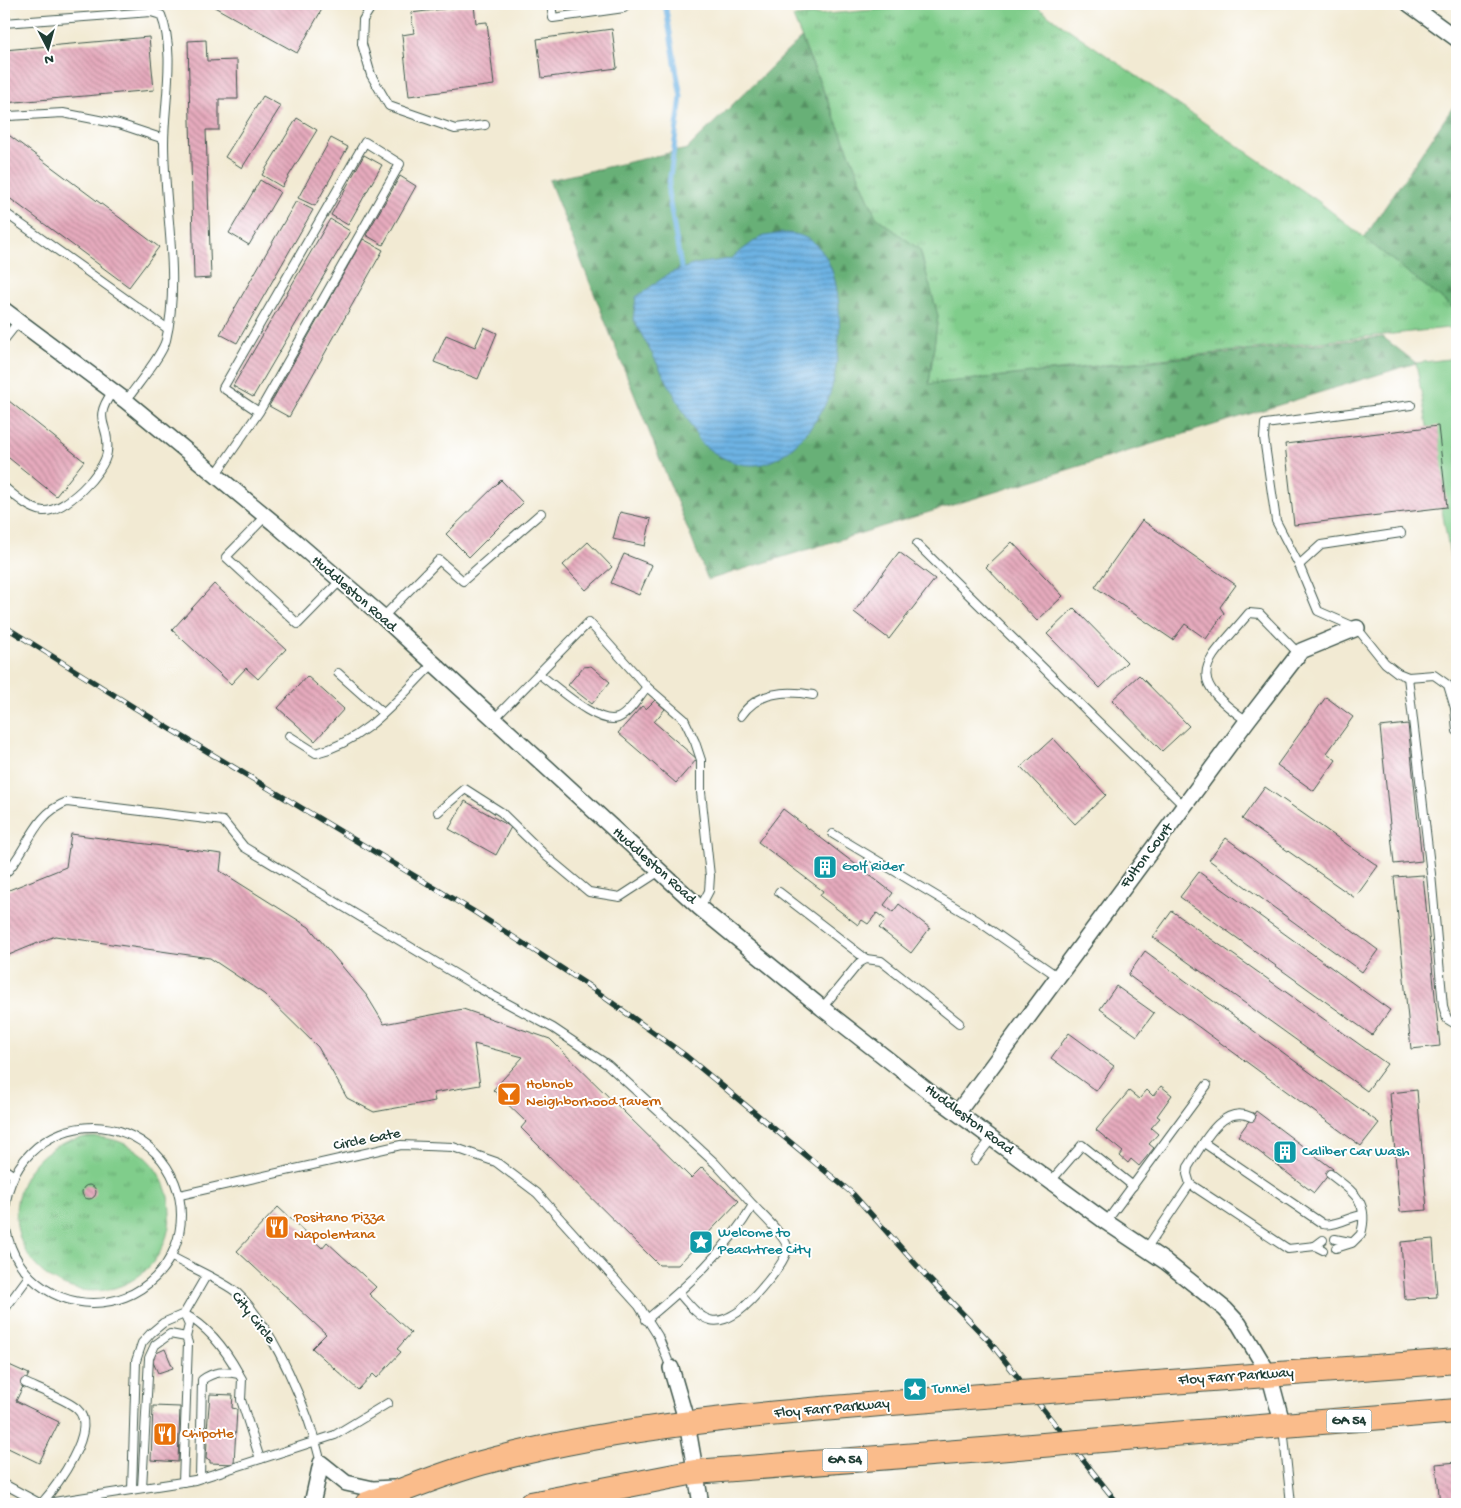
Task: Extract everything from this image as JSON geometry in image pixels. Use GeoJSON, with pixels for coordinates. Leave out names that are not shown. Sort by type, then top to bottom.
{"type":"FeatureCollection","features":[{"type":"Feature","properties":{"kind":"main road","name":"Floy Farr Parkway"},"geometry":{"type":"LineString","coordinates":[[367,1504],[409,1487],[515,1454],[687,1423],[955,1398],[1457,1361]]}},
{"type":"Feature","properties":{"kind":"main road","name":"GA 54"},"geometry":{"type":"LineString","coordinates":[[532,1504],[695,1472],[1457,1411]]}},
{"type":"Feature","properties":{"kind":"street"},"geometry":{"type":"LineString","coordinates":[[1409,4],[1457,39]]}},
{"type":"Feature","properties":{"kind":"street","name":"Huddleston Road"},"geometry":{"type":"LineString","coordinates":[[4,310],[126,401],[266,516],[383,617],[700,908],[822,1008],[992,1138],[1146,1249],[1225,1309],[1239,1324],[1269,1374],[1283,1426]]}},
{"type":"Feature","properties":{"kind":"street","name":"Fulton Court"},"geometry":{"type":"LineString","coordinates":[[958,1112],[1057,976],[1298,654],[1301,651],[1357,628]]}},
{"type":"Feature","properties":{"kind":"street"},"geometry":{"type":"LineString","coordinates":[[671,1368],[687,1423],[701,1504]]}},
{"type":"Feature","properties":{"kind":"street"},"geometry":{"type":"LineString","coordinates":[[321,1463],[346,1484],[373,1488],[409,1487]]}},
{"type":"Feature","properties":{"kind":"street","name":"City Circle"},"geometry":{"type":"LineString","coordinates":[[312,1504],[321,1463]]}},
{"type":"Feature","properties":{"kind":"lane"},"geometry":{"type":"LineString","coordinates":[[373,4],[363,20],[362,44],[371,75],[390,106],[455,129],[485,125]]}},
{"type":"Feature","properties":{"kind":"lane"},"geometry":{"type":"LineString","coordinates":[[551,4],[553,18],[624,8]]}},
{"type":"Feature","properties":{"kind":"lane"},"geometry":{"type":"LineString","coordinates":[[4,23],[150,12],[161,15],[170,43],[164,139],[172,308],[165,343],[126,401]]}},
{"type":"Feature","properties":{"kind":"lane"},"geometry":{"type":"LineString","coordinates":[[4,119],[9,116],[63,113],[119,124],[164,139]]}},
{"type":"Feature","properties":{"kind":"lane"},"geometry":{"type":"LineString","coordinates":[[216,474],[259,412],[400,164],[365,142],[223,388],[259,412]]}},
{"type":"Feature","properties":{"kind":"lane"},"geometry":{"type":"LineString","coordinates":[[4,212],[168,329]]}},
{"type":"Feature","properties":{"kind":"lane"},"geometry":{"type":"LineString","coordinates":[[4,340],[19,321]]}},
{"type":"Feature","properties":{"kind":"lane"},"geometry":{"type":"LineString","coordinates":[[4,486],[34,508],[45,511],[60,507],[76,494],[105,461],[108,450],[101,411],[113,391]]}},
{"type":"Feature","properties":{"kind":"lane"},"geometry":{"type":"LineString","coordinates":[[1411,405],[1265,424],[1264,438],[1276,521],[1299,565],[1318,611],[1357,628],[1386,663],[1398,673],[1408,677],[1434,676],[1448,685],[1455,708],[1457,731]]}},
{"type":"Feature","properties":{"kind":"lane"},"geometry":{"type":"LineString","coordinates":[[383,617],[439,560],[463,581],[541,513]]}},
{"type":"Feature","properties":{"kind":"lane"},"geometry":{"type":"LineString","coordinates":[[266,516],[226,557],[298,624],[341,580]]}},
{"type":"Feature","properties":{"kind":"lane"},"geometry":{"type":"LineString","coordinates":[[1299,565],[1321,546],[1401,533]]}},
{"type":"Feature","properties":{"kind":"lane"},"geometry":{"type":"LineString","coordinates":[[917,544],[1184,806]]}},
{"type":"Feature","properties":{"kind":"lane"},"geometry":{"type":"LineString","coordinates":[[1247,721],[1226,706],[1208,687],[1204,675],[1208,662],[1249,613],[1260,614],[1298,654]]}},
{"type":"Feature","properties":{"kind":"lane"},"geometry":{"type":"LineString","coordinates":[[493,720],[589,622],[647,687],[684,719],[696,742],[701,760],[701,792],[710,876],[709,891],[700,908]]}},
{"type":"Feature","properties":{"kind":"lane"},"geometry":{"type":"LineString","coordinates":[[289,736],[316,753],[336,748],[365,730],[434,664]]}},
{"type":"Feature","properties":{"kind":"lane"},"geometry":{"type":"LineString","coordinates":[[338,673],[383,713]]}},
{"type":"Feature","properties":{"kind":"lane"},"geometry":{"type":"LineString","coordinates":[[539,674],[590,712],[610,720],[624,715],[647,687]]}},
{"type":"Feature","properties":{"kind":"lane"},"geometry":{"type":"LineString","coordinates":[[1408,677],[1431,874],[1443,1006],[1447,1019],[1457,1025]]}},
{"type":"Feature","properties":{"kind":"lane"},"geometry":{"type":"LineString","coordinates":[[741,716],[747,708],[764,696],[791,691],[813,695]]}},
{"type":"Feature","properties":{"kind":"lane"},"geometry":{"type":"LineString","coordinates":[[438,812],[465,788],[501,812],[546,856],[589,892],[620,897],[660,871]]}},
{"type":"Feature","properties":{"kind":"lane"},"geometry":{"type":"LineString","coordinates":[[4,875],[14,865],[41,820],[53,807],[67,802],[223,821],[244,847],[470,982],[553,1028],[608,1065],[715,1163],[787,1244],[787,1254],[775,1272],[740,1311],[724,1320],[711,1321],[702,1317],[679,1293]]}},
{"type":"Feature","properties":{"kind":"lane"},"geometry":{"type":"LineString","coordinates":[[833,834],[978,921],[1057,976]]}},
{"type":"Feature","properties":{"kind":"lane"},"geometry":{"type":"LineString","coordinates":[[779,892],[866,959],[881,961],[959,1023]]}},
{"type":"Feature","properties":{"kind":"lane"},"geometry":{"type":"LineString","coordinates":[[822,1008],[859,963],[866,959]]}},
{"type":"Feature","properties":{"kind":"lane"},"geometry":{"type":"LineString","coordinates":[[1106,1222],[1207,1085]]}},
{"type":"Feature","properties":{"kind":"lane"},"geometry":{"type":"LineString","coordinates":[[1251,1117],[1241,1112],[1230,1114],[1222,1121],[1188,1167],[1187,1174],[1190,1184],[1288,1249],[1315,1246],[1323,1240]]}},
{"type":"Feature","properties":{"kind":"lane"},"geometry":{"type":"LineString","coordinates":[[90,1127],[118,1130],[141,1140],[164,1162],[180,1195],[180,1221],[174,1258],[158,1277],[135,1294],[109,1302],[83,1303],[55,1295],[26,1278],[12,1253],[5,1226],[4,1204],[8,1186],[23,1159],[42,1144],[65,1131],[90,1127]]}},
{"type":"Feature","properties":{"kind":"lane"},"geometry":{"type":"LineString","coordinates":[[975,1160],[992,1138]]}},
{"type":"Feature","properties":{"kind":"lane"},"geometry":{"type":"LineString","coordinates":[[1204,1143],[1323,1224],[1330,1226],[1352,1216],[1363,1215]]}},
{"type":"Feature","properties":{"kind":"lane","name":"Circle Gate"},"geometry":{"type":"LineString","coordinates":[[180,1195],[401,1145],[453,1147],[496,1162],[537,1193],[639,1306],[646,1320],[658,1336],[671,1368]]}},
{"type":"Feature","properties":{"kind":"lane"},"geometry":{"type":"LineString","coordinates":[[1051,1181],[1082,1145],[1133,1186]]}},
{"type":"Feature","properties":{"kind":"lane"},"geometry":{"type":"LineString","coordinates":[[4,1169],[13,1175]]}},
{"type":"Feature","properties":{"kind":"lane"},"geometry":{"type":"LineString","coordinates":[[1330,1174],[1358,1198],[1363,1215],[1361,1234],[1352,1243],[1336,1248]]}},
{"type":"Feature","properties":{"kind":"lane"},"geometry":{"type":"LineString","coordinates":[[1146,1249],[1190,1184]]}},
{"type":"Feature","properties":{"kind":"lane"},"geometry":{"type":"LineString","coordinates":[[646,1320],[679,1293],[740,1227],[753,1205]]}},
{"type":"Feature","properties":{"kind":"lane"},"geometry":{"type":"LineString","coordinates":[[1335,1239],[1352,1243]]}},
{"type":"Feature","properties":{"kind":"lane"},"geometry":{"type":"LineString","coordinates":[[1315,1246],[1323,1250]]}},
{"type":"Feature","properties":{"kind":"lane","name":"City Circle"},"geometry":{"type":"LineString","coordinates":[[174,1258],[237,1292],[273,1340],[316,1441],[321,1463]]}},
{"type":"Feature","properties":{"kind":"lane"},"geometry":{"type":"LineString","coordinates":[[132,1490],[136,1361],[142,1342],[163,1323],[184,1314],[206,1276]]}},
{"type":"Feature","properties":{"kind":"lane"},"geometry":{"type":"LineString","coordinates":[[4,1310],[26,1278]]}},
{"type":"Feature","properties":{"kind":"lane"},"geometry":{"type":"LineString","coordinates":[[183,1482],[188,1343],[186,1337],[189,1325],[184,1314]]}},
{"type":"Feature","properties":{"kind":"lane"},"geometry":{"type":"LineString","coordinates":[[184,1314],[196,1320],[226,1350],[242,1379],[241,1400],[260,1459]]}},
{"type":"Feature","properties":{"kind":"lane"},"geometry":{"type":"LineString","coordinates":[[142,1488],[149,1358],[155,1345],[170,1334],[186,1337]]}},
{"type":"Feature","properties":{"kind":"lane"},"geometry":{"type":"LineString","coordinates":[[200,1478],[202,1380],[212,1373],[239,1374]]}},
{"type":"Feature","properties":{"kind":"lane"},"geometry":{"type":"LineString","coordinates":[[25,1383],[77,1408],[83,1416],[84,1426],[78,1448],[57,1486],[41,1504]]}},
{"type":"Feature","properties":{"kind":"lane"},"geometry":{"type":"LineString","coordinates":[[4,1484],[41,1504],[183,1482],[335,1435],[388,1403]]}},
{"type":"Feature","properties":{"kind":"lane"},"geometry":{"type":"LineString","coordinates":[[1283,1426],[1291,1504]]}},
{"type":"Feature","properties":{"kind":"green space"},"geometry":{"type":"Polygon","coordinates":[[[941,4],[1032,4],[1318,201],[1457,311],[1457,327],[929,384],[938,316],[920,250],[876,217],[793,17],[941,4]]]}},
{"type":"Feature","properties":{"kind":"green space"},"geometry":{"type":"Polygon","coordinates":[[[801,38],[876,217],[920,250],[938,316],[929,384],[1383,337],[1416,363],[708,580],[549,180],[687,149],[801,38]]]}},
{"type":"Feature","properties":{"kind":"green space"},"geometry":{"type":"Polygon","coordinates":[[[1457,101],[1457,311],[1364,238],[1457,101]]]}},
{"type":"Feature","properties":{"kind":"green space"},"geometry":{"type":"Polygon","coordinates":[[[1457,358],[1457,595],[1416,363],[1457,358]]]}},
{"type":"Feature","properties":{"kind":"green space"},"geometry":{"type":"Polygon","coordinates":[[[93,1137],[122,1143],[136,1150],[147,1160],[157,1171],[164,1185],[170,1214],[164,1243],[157,1257],[147,1268],[136,1278],[122,1285],[93,1291],[64,1285],[50,1278],[39,1268],[29,1257],[22,1243],[16,1214],[22,1185],[29,1171],[39,1160],[50,1150],[64,1143],[93,1137]]]}},
{"type":"Feature","properties":{"kind":"water"},"geometry":{"type":"Polygon","coordinates":[[[781,233],[804,237],[820,249],[831,269],[837,292],[839,318],[839,344],[836,367],[832,387],[823,409],[797,443],[777,459],[766,463],[757,465],[739,464],[722,458],[700,442],[633,319],[636,297],[670,273],[695,264],[730,259],[760,237],[781,233]]]}},
{"type":"Feature","properties":{"kind":"building"},"geometry":{"type":"Polygon","coordinates":[[[209,4],[325,4],[297,53],[209,4]]]}},
{"type":"Feature","properties":{"kind":"building"},"geometry":{"type":"Polygon","coordinates":[[[474,5],[476,23],[487,22],[494,85],[409,96],[402,35],[414,33],[411,13],[474,5]]]}},
{"type":"Feature","properties":{"kind":"building"},"geometry":{"type":"Polygon","coordinates":[[[612,29],[617,68],[542,78],[537,39],[612,29]]]}},
{"type":"Feature","properties":{"kind":"building"},"geometry":{"type":"Polygon","coordinates":[[[149,37],[154,90],[4,103],[4,50],[149,37]]]}},
{"type":"Feature","properties":{"kind":"building"},"geometry":{"type":"Polygon","coordinates":[[[206,40],[207,61],[237,60],[238,99],[219,99],[219,130],[206,130],[211,278],[194,279],[188,41],[206,40]]]}},
{"type":"Feature","properties":{"kind":"building"},"geometry":{"type":"Polygon","coordinates":[[[263,96],[281,106],[242,168],[225,157],[263,96]]]}},
{"type":"Feature","properties":{"kind":"building"},"geometry":{"type":"Polygon","coordinates":[[[297,118],[317,130],[282,187],[262,175],[297,118]]]}},
{"type":"Feature","properties":{"kind":"building"},"geometry":{"type":"Polygon","coordinates":[[[6,133],[159,247],[129,287],[4,194],[4,136],[6,133]]]}},
{"type":"Feature","properties":{"kind":"building"},"geometry":{"type":"Polygon","coordinates":[[[331,138],[348,147],[315,206],[298,198],[331,138]]]}},
{"type":"Feature","properties":{"kind":"building"},"geometry":{"type":"Polygon","coordinates":[[[364,155],[382,165],[348,225],[331,215],[364,155]]]}},
{"type":"Feature","properties":{"kind":"building"},"geometry":{"type":"Polygon","coordinates":[[[400,176],[416,186],[383,245],[366,235],[400,176]]]}},
{"type":"Feature","properties":{"kind":"building"},"geometry":{"type":"Polygon","coordinates":[[[260,180],[280,192],[249,245],[229,233],[260,180]]]}},
{"type":"Feature","properties":{"kind":"building"},"geometry":{"type":"Polygon","coordinates":[[[296,201],[313,210],[237,343],[220,334],[296,201]]]}},
{"type":"Feature","properties":{"kind":"building"},"geometry":{"type":"Polygon","coordinates":[[[330,219],[350,231],[253,397],[233,386],[330,219]]]}},
{"type":"Feature","properties":{"kind":"building"},"geometry":{"type":"Polygon","coordinates":[[[363,239],[383,250],[289,417],[269,406],[363,239]]]}},
{"type":"Feature","properties":{"kind":"building"},"geometry":{"type":"Polygon","coordinates":[[[484,327],[497,333],[478,379],[434,362],[446,335],[475,347],[484,327]]]}},
{"type":"Feature","properties":{"kind":"building"},"geometry":{"type":"Polygon","coordinates":[[[4,397],[84,461],[56,496],[4,454],[4,397]]]}},
{"type":"Feature","properties":{"kind":"building"},"geometry":{"type":"Polygon","coordinates":[[[1438,426],[1447,507],[1294,525],[1285,444],[1438,426]]]}},
{"type":"Feature","properties":{"kind":"building"},"geometry":{"type":"Polygon","coordinates":[[[501,480],[523,503],[469,557],[446,534],[501,480]]]}},
{"type":"Feature","properties":{"kind":"building"},"geometry":{"type":"Polygon","coordinates":[[[620,512],[651,519],[645,546],[613,539],[620,512]]]}},
{"type":"Feature","properties":{"kind":"building"},"geometry":{"type":"Polygon","coordinates":[[[1142,520],[1236,585],[1220,607],[1224,613],[1206,639],[1185,624],[1173,640],[1095,587],[1142,520]]]}},
{"type":"Feature","properties":{"kind":"building"},"geometry":{"type":"Polygon","coordinates":[[[588,542],[612,567],[586,590],[563,565],[588,542]]]}},
{"type":"Feature","properties":{"kind":"building"},"geometry":{"type":"Polygon","coordinates":[[[1012,542],[1063,596],[1037,621],[986,567],[1012,542]]]}},
{"type":"Feature","properties":{"kind":"building"},"geometry":{"type":"Polygon","coordinates":[[[899,552],[935,579],[889,639],[854,612],[899,552]]]}},
{"type":"Feature","properties":{"kind":"building"},"geometry":{"type":"Polygon","coordinates":[[[624,554],[652,565],[639,595],[611,583],[624,554]]]}},
{"type":"Feature","properties":{"kind":"building"},"geometry":{"type":"Polygon","coordinates":[[[214,584],[286,649],[258,679],[246,668],[231,684],[172,630],[214,584]]]}},
{"type":"Feature","properties":{"kind":"building"},"geometry":{"type":"Polygon","coordinates":[[[1074,608],[1127,662],[1100,688],[1047,634],[1074,608]]]}},
{"type":"Feature","properties":{"kind":"building"},"geometry":{"type":"Polygon","coordinates":[[[591,666],[610,682],[592,704],[568,685],[583,667],[591,666]]]}},
{"type":"Feature","properties":{"kind":"building"},"geometry":{"type":"Polygon","coordinates":[[[1139,675],[1189,726],[1162,751],[1112,700],[1139,675]]]}},
{"type":"Feature","properties":{"kind":"building"},"geometry":{"type":"Polygon","coordinates":[[[307,676],[344,709],[315,741],[278,708],[307,676]]]}},
{"type":"Feature","properties":{"kind":"building"},"geometry":{"type":"Polygon","coordinates":[[[1326,697],[1353,717],[1327,753],[1336,760],[1314,791],[1277,765],[1326,697]]]}},
{"type":"Feature","properties":{"kind":"building"},"geometry":{"type":"Polygon","coordinates":[[[655,700],[665,709],[654,722],[697,759],[676,783],[618,733],[642,706],[646,709],[655,700]]]}},
{"type":"Feature","properties":{"kind":"building"},"geometry":{"type":"Polygon","coordinates":[[[1408,724],[1422,861],[1394,864],[1380,727],[1408,724]]]}},
{"type":"Feature","properties":{"kind":"building"},"geometry":{"type":"Polygon","coordinates":[[[1053,738],[1106,795],[1075,824],[1021,767],[1053,738]]]}},
{"type":"Feature","properties":{"kind":"building"},"geometry":{"type":"Polygon","coordinates":[[[1265,787],[1378,866],[1355,898],[1242,819],[1265,787]]]}},
{"type":"Feature","properties":{"kind":"building"},"geometry":{"type":"Polygon","coordinates":[[[465,801],[511,827],[496,855],[449,829],[465,801]]]}},
{"type":"Feature","properties":{"kind":"building","name":"Golf Rider"},"geometry":{"type":"Polygon","coordinates":[[[783,809],[893,893],[884,905],[893,912],[899,904],[930,928],[911,953],[879,928],[886,920],[877,913],[868,924],[862,920],[858,925],[820,896],[823,891],[758,842],[783,809]]]}},
{"type":"Feature","properties":{"kind":"building"},"geometry":{"type":"Polygon","coordinates":[[[71,834],[222,854],[220,871],[309,927],[367,996],[384,1024],[463,1009],[550,1039],[691,1178],[702,1167],[739,1201],[678,1265],[659,1265],[521,1128],[526,1122],[493,1090],[523,1057],[474,1044],[480,1085],[433,1093],[435,1101],[374,1112],[347,1098],[318,1047],[264,994],[210,958],[55,936],[4,957],[4,892],[66,867],[71,834]]]}},
{"type":"Feature","properties":{"kind":"building"},"geometry":{"type":"Polygon","coordinates":[[[1226,838],[1378,950],[1362,972],[1209,860],[1226,838]]]}},
{"type":"Feature","properties":{"kind":"building"},"geometry":{"type":"Polygon","coordinates":[[[1199,872],[1390,1010],[1372,1035],[1180,897],[1199,872]]]}},
{"type":"Feature","properties":{"kind":"building"},"geometry":{"type":"Polygon","coordinates":[[[1423,875],[1440,1046],[1411,1049],[1394,877],[1423,875]]]}},
{"type":"Feature","properties":{"kind":"building"},"geometry":{"type":"Polygon","coordinates":[[[1172,911],[1387,1064],[1367,1091],[1153,937],[1172,911]]]}},
{"type":"Feature","properties":{"kind":"building"},"geometry":{"type":"Polygon","coordinates":[[[1145,951],[1379,1123],[1361,1146],[1128,975],[1145,951]]]}},
{"type":"Feature","properties":{"kind":"building"},"geometry":{"type":"Polygon","coordinates":[[[1116,986],[1154,1013],[1137,1036],[1100,1009],[1116,986]]]}},
{"type":"Feature","properties":{"kind":"building"},"geometry":{"type":"Polygon","coordinates":[[[1069,1033],[1114,1066],[1096,1091],[1051,1058],[1069,1033]]]}},
{"type":"Feature","properties":{"kind":"building"},"geometry":{"type":"Polygon","coordinates":[[[1161,1086],[1172,1095],[1157,1116],[1160,1118],[1151,1128],[1158,1134],[1149,1144],[1154,1148],[1139,1166],[1131,1159],[1128,1163],[1120,1156],[1123,1152],[1096,1130],[1129,1091],[1139,1099],[1147,1090],[1153,1096],[1161,1086]]]}},
{"type":"Feature","properties":{"kind":"building"},"geometry":{"type":"Polygon","coordinates":[[[1417,1090],[1427,1210],[1400,1212],[1390,1093],[1417,1090]]]}},
{"type":"Feature","properties":{"kind":"building","name":"Caliber Car Wash"},"geometry":{"type":"Polygon","coordinates":[[[1256,1111],[1333,1169],[1314,1193],[1238,1136],[1256,1111]]]}},
{"type":"Feature","properties":{"kind":"building"},"geometry":{"type":"Polygon","coordinates":[[[86,1185],[92,1185],[96,1192],[92,1199],[86,1199],[82,1195],[82,1189],[86,1185]]]}},
{"type":"Feature","properties":{"kind":"building"},"geometry":{"type":"Polygon","coordinates":[[[278,1207],[322,1248],[327,1242],[376,1287],[369,1294],[411,1333],[397,1349],[401,1352],[377,1378],[373,1374],[358,1390],[312,1348],[326,1334],[237,1251],[278,1207]]]}},
{"type":"Feature","properties":{"kind":"building"},"geometry":{"type":"Polygon","coordinates":[[[1433,1239],[1437,1297],[1405,1299],[1401,1242],[1433,1239]]]}},
{"type":"Feature","properties":{"kind":"building"},"geometry":{"type":"Polygon","coordinates":[[[165,1349],[173,1368],[158,1373],[150,1356],[165,1349]]]}},
{"type":"Feature","properties":{"kind":"building"},"geometry":{"type":"Polygon","coordinates":[[[7,1364],[29,1374],[16,1401],[59,1422],[39,1463],[4,1446],[4,1371],[7,1364]]]}},
{"type":"Feature","properties":{"kind":"building"},"geometry":{"type":"Polygon","coordinates":[[[210,1394],[233,1395],[232,1408],[237,1409],[234,1464],[210,1463],[210,1460],[206,1459],[207,1442],[200,1441],[201,1429],[207,1430],[210,1394]]]}},
{"type":"Feature","properties":{"kind":"building","name":"Chipotle"},"geometry":{"type":"Polygon","coordinates":[[[153,1406],[180,1407],[178,1462],[151,1460],[153,1406]]]}},
{"type":"Feature","properties":{"kind":"building"},"geometry":{"type":"Polygon","coordinates":[[[1457,1462],[1457,1502],[1440,1504],[1436,1464],[1457,1462]]]}},
{"type":"Feature","properties":{"kind":"waterway"},"geometry":{"type":"LineString","coordinates":[[665,4],[681,97],[668,192],[681,267]]}},
{"type":"Feature","properties":{"kind":"railway"},"geometry":{"type":"LineString","coordinates":[[4,626],[135,708],[473,911],[586,984],[686,1056],[853,1194],[928,1278],[990,1342],[1118,1504]]}},
{"type":"Feature","properties":{"kind":"place","name":"Golf Rider"},"geometry":{"type":"Point","coordinates":[825,867]}},
{"type":"Feature","properties":{"kind":"place","name":"Hobnob Neighborhood Tavern"},"geometry":{"type":"Point","coordinates":[509,1094]}},
{"type":"Feature","properties":{"kind":"place","name":"Caliber Car Wash"},"geometry":{"type":"Point","coordinates":[1285,1152]}},
{"type":"Feature","properties":{"kind":"place","name":"Positano Pizza Napolentana"},"geometry":{"type":"Point","coordinates":[277,1227]}},
{"type":"Feature","properties":{"kind":"place","name":"Welcome to Peachtree City"},"geometry":{"type":"Point","coordinates":[701,1242]}},
{"type":"Feature","properties":{"kind":"place","name":"Tunnel"},"geometry":{"type":"Point","coordinates":[915,1389]}},
{"type":"Feature","properties":{"kind":"place","name":"Chipotle"},"geometry":{"type":"Point","coordinates":[165,1434]}}]}
